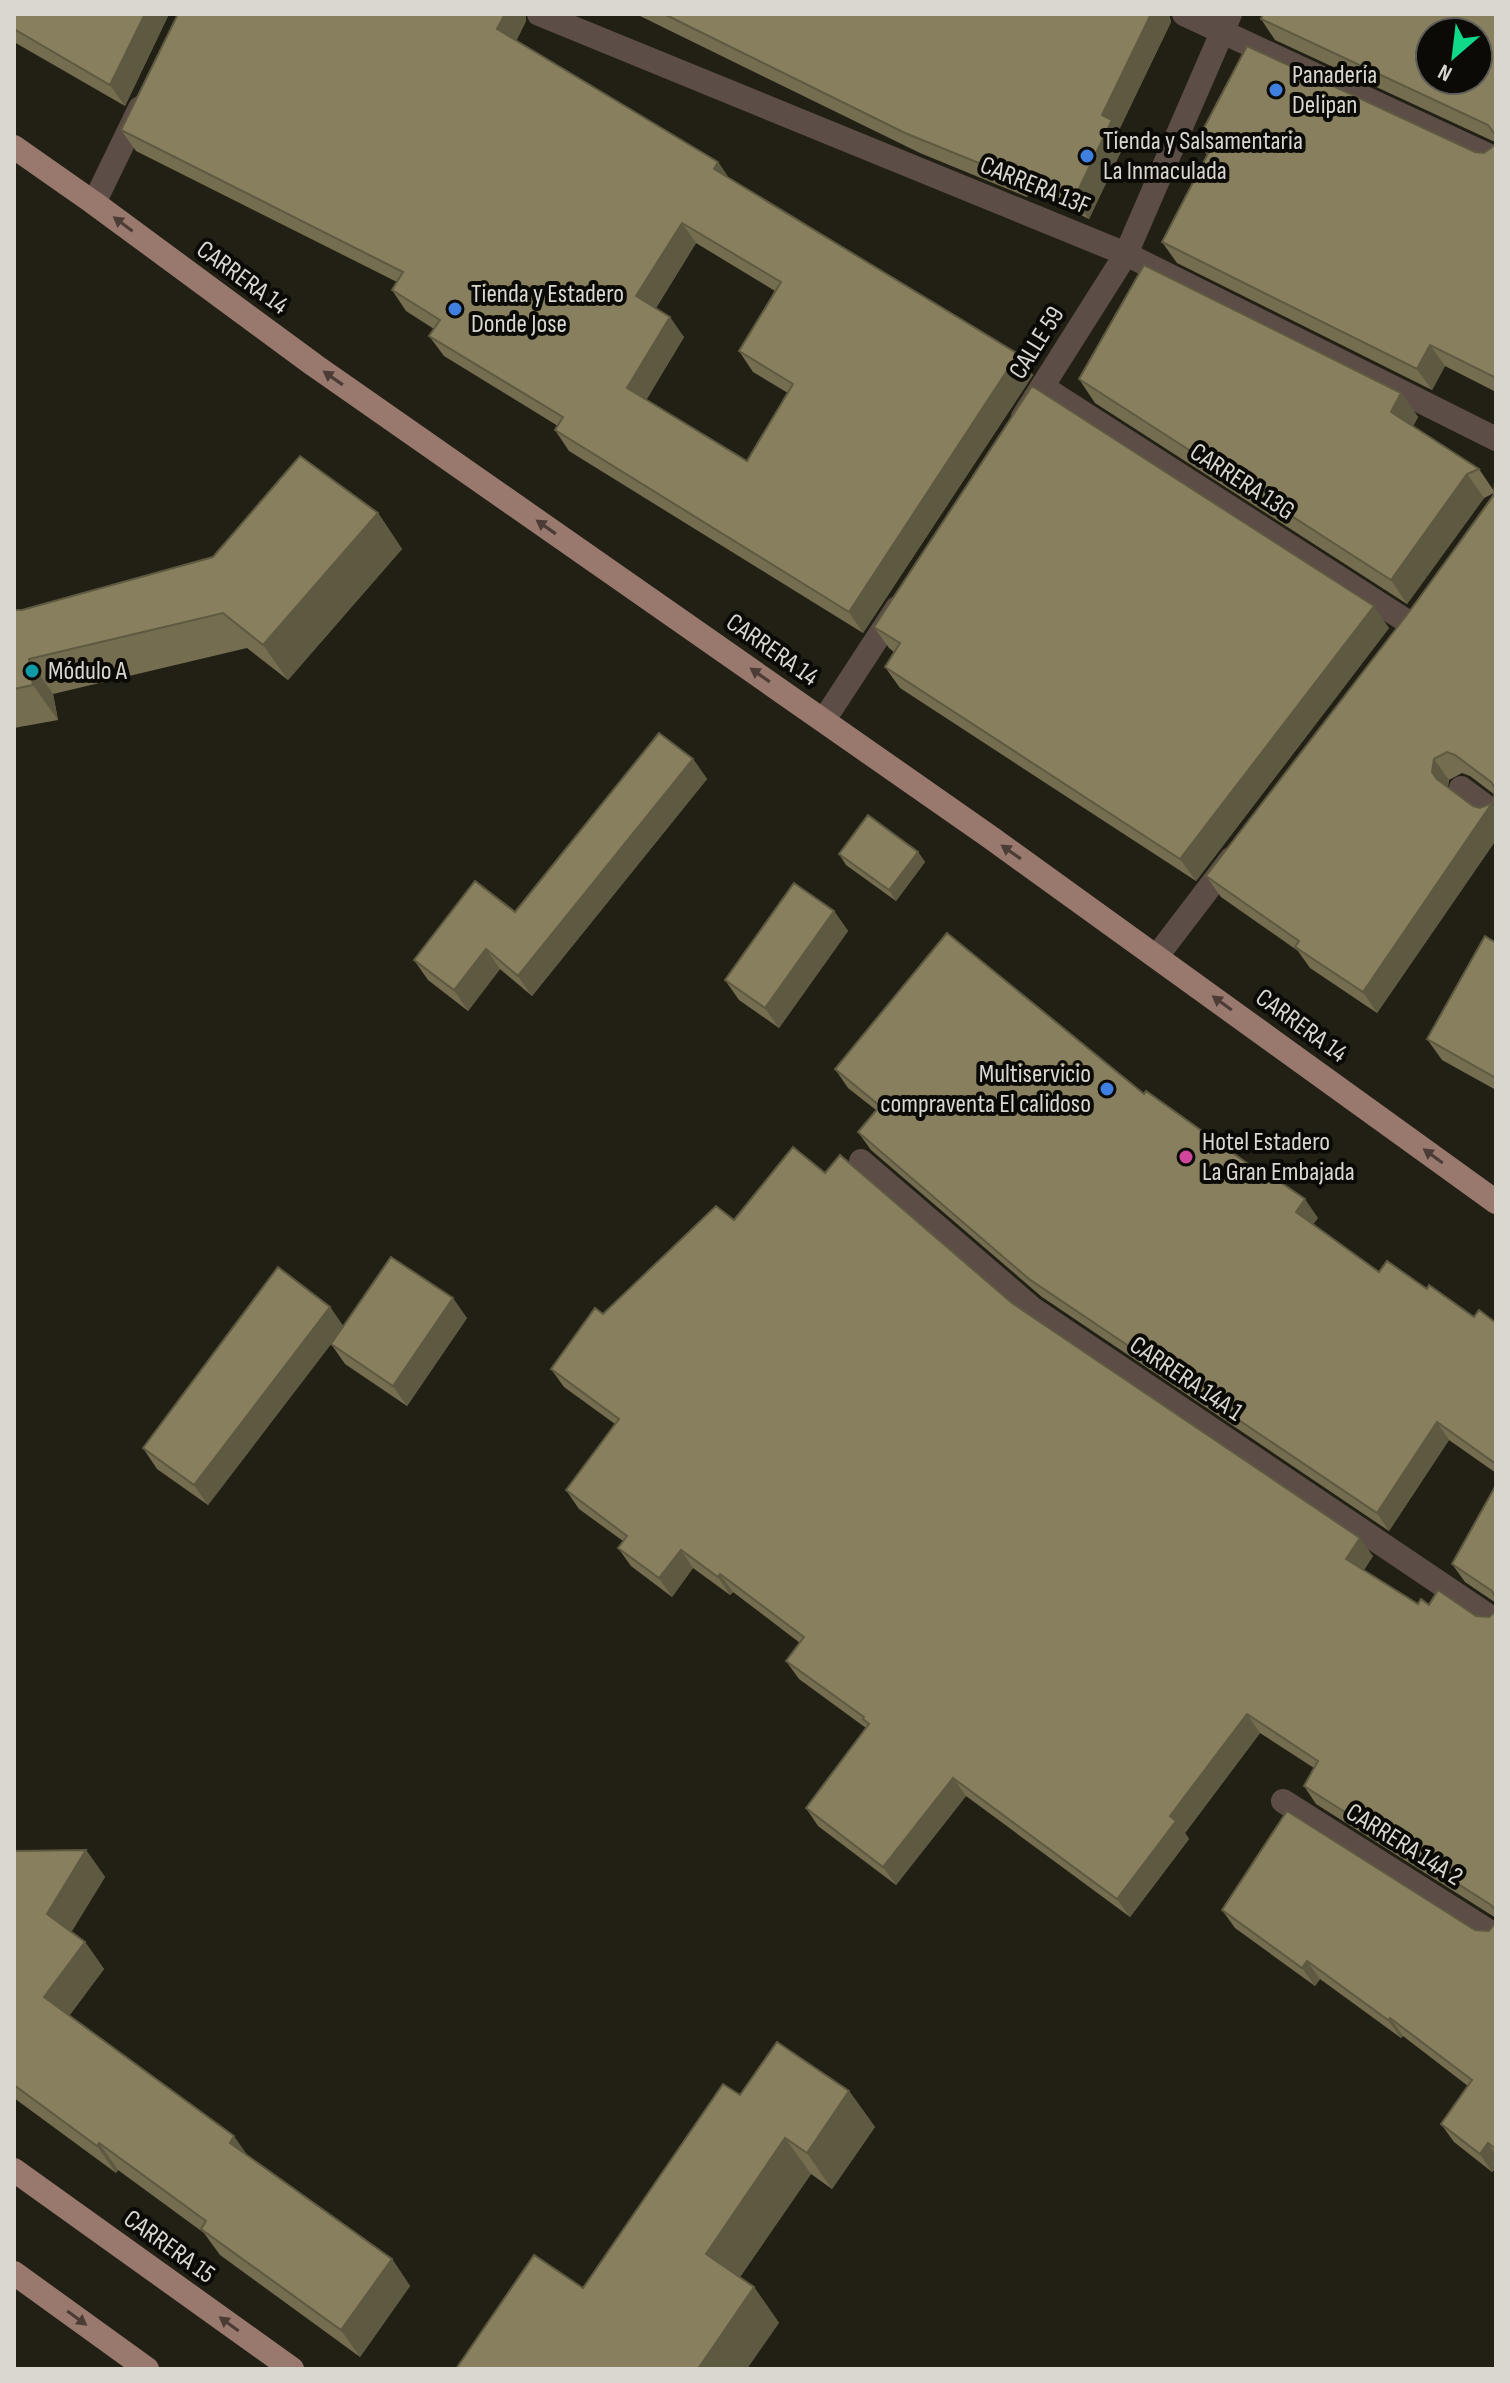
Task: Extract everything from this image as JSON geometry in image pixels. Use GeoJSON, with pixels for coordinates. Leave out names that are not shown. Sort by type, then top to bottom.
{"type":"FeatureCollection","features":[{"type":"Feature","properties":{"kind":"main road","name":"CARRERA 14"},"geometry":{"type":"LineString","coordinates":[[14,147],[314,365],[1157,956],[1496,1202]]}},
{"type":"Feature","properties":{"kind":"main road","name":"CARRERA 15"},"geometry":{"type":"LineString","coordinates":[[14,2170],[292,2369]]}},
{"type":"Feature","properties":{"kind":"main road"},"geometry":{"type":"LineString","coordinates":[[14,2273],[147,2369]]}},
{"type":"Feature","properties":{"kind":"street","name":"CARRERA 13F"},"geometry":{"type":"LineString","coordinates":[[539,14],[1126,254],[1496,439]]}},
{"type":"Feature","properties":{"kind":"street"},"geometry":{"type":"LineString","coordinates":[[1184,14],[1226,23],[1496,159]]}},
{"type":"Feature","properties":{"kind":"street","name":"CALLE 59"},"geometry":{"type":"LineString","coordinates":[[1008,440],[1126,254],[1226,23]]}},
{"type":"Feature","properties":{"kind":"street"},"geometry":{"type":"LineString","coordinates":[[94,203],[153,81]]}},
{"type":"Feature","properties":{"kind":"street","name":"CARRERA 13G"},"geometry":{"type":"LineString","coordinates":[[1043,387],[1411,624]]}},
{"type":"Feature","properties":{"kind":"street"},"geometry":{"type":"LineString","coordinates":[[824,720],[911,586]]}},
{"type":"Feature","properties":{"kind":"street"},"geometry":{"type":"LineString","coordinates":[[1392,648],[1428,600]]}},
{"type":"Feature","properties":{"kind":"street"},"geometry":{"type":"LineString","coordinates":[[1461,788],[1496,814]]}},
{"type":"Feature","properties":{"kind":"street"},"geometry":{"type":"LineString","coordinates":[[1157,956],[1241,845]]}},
{"type":"Feature","properties":{"kind":"street","name":"CARRERA 14A 1"},"geometry":{"type":"LineString","coordinates":[[861,1161],[1033,1309],[1496,1621]]}},
{"type":"Feature","properties":{"kind":"street","name":"CARRERA 14A 2"},"geometry":{"type":"LineString","coordinates":[[1283,1801],[1496,1936]]}},
{"type":"Feature","properties":{"kind":"building"},"geometry":{"type":"Polygon","coordinates":[[[14,14],[145,14],[110,85],[14,29],[14,14]]]}},
{"type":"Feature","properties":{"kind":"building"},"geometry":{"type":"Polygon","coordinates":[[[178,14],[505,14],[497,29],[718,162],[714,169],[1018,354],[849,612],[555,430],[563,417],[429,336],[440,320],[392,290],[403,272],[121,130],[178,14]],[[682,223],[636,296],[670,317],[627,388],[747,461],[793,384],[739,351],[781,282],[682,223]]]}},
{"type":"Feature","properties":{"kind":"building"},"geometry":{"type":"Polygon","coordinates":[[[664,14],[1151,14],[1102,115],[1112,120],[1074,199],[1016,170],[1013,177],[905,133],[664,14]]]}},
{"type":"Feature","properties":{"kind":"building"},"geometry":{"type":"Polygon","coordinates":[[[1263,14],[1496,14],[1496,136],[1488,125],[1426,96],[1494,96],[1494,16],[1414,16],[1414,90],[1261,19],[1263,14]]]}},
{"type":"Feature","properties":{"kind":"building"},"geometry":{"type":"Polygon","coordinates":[[[1247,46],[1475,152],[1484,153],[1495,145],[1496,137],[1496,378],[1430,345],[1417,369],[1162,242],[1211,148],[1197,141],[1247,46]]]}},
{"type":"Feature","properties":{"kind":"building"},"geometry":{"type":"Polygon","coordinates":[[[1144,265],[1401,393],[1391,412],[1479,469],[1467,474],[1391,580],[1079,379],[1144,265]]]}},
{"type":"Feature","properties":{"kind":"building"},"geometry":{"type":"Polygon","coordinates":[[[1032,386],[1374,606],[1180,859],[885,667],[900,643],[874,627],[1032,386]]]}},
{"type":"Feature","properties":{"kind":"building"},"geometry":{"type":"Polygon","coordinates":[[[300,456],[378,513],[263,645],[223,613],[29,659],[33,685],[14,689],[14,610],[213,557],[300,456]]]}},
{"type":"Feature","properties":{"kind":"building"},"geometry":{"type":"Polygon","coordinates":[[[1495,481],[1496,798],[1494,800],[1495,788],[1491,782],[1455,755],[1447,752],[1434,759],[1432,772],[1437,779],[1473,806],[1480,808],[1492,803],[1363,992],[1295,947],[1299,941],[1206,876],[1409,612],[1494,495],[1495,481]]]}},
{"type":"Feature","properties":{"kind":"building"},"geometry":{"type":"Polygon","coordinates":[[[659,733],[693,759],[518,976],[486,949],[454,990],[414,960],[475,881],[515,912],[659,733]]]}},
{"type":"Feature","properties":{"kind":"building"},"geometry":{"type":"Polygon","coordinates":[[[868,815],[918,852],[889,890],[839,854],[868,815]]]}},
{"type":"Feature","properties":{"kind":"building"},"geometry":{"type":"Polygon","coordinates":[[[794,883],[834,911],[765,1008],[725,980],[794,883]]]}},
{"type":"Feature","properties":{"kind":"building"},"geometry":{"type":"Polygon","coordinates":[[[947,933],[1144,1094],[1146,1091],[1265,1176],[1267,1173],[1305,1199],[1296,1212],[1379,1272],[1387,1261],[1427,1289],[1429,1285],[1474,1317],[1479,1310],[1496,1323],[1496,1464],[1437,1422],[1377,1513],[1029,1279],[858,1132],[880,1106],[835,1069],[947,933]]]}},
{"type":"Feature","properties":{"kind":"building"},"geometry":{"type":"Polygon","coordinates":[[[1485,936],[1496,943],[1496,1078],[1427,1039],[1485,936]]]}},
{"type":"Feature","properties":{"kind":"building"},"geometry":{"type":"Polygon","coordinates":[[[793,1147],[825,1173],[840,1155],[1012,1303],[1360,1538],[1346,1559],[1418,1604],[1421,1599],[1429,1605],[1438,1590],[1476,1616],[1489,1617],[1496,1611],[1496,1911],[1304,1786],[1318,1761],[1247,1714],[1170,1816],[1176,1821],[1117,1899],[953,1778],[883,1867],[806,1808],[869,1724],[864,1717],[786,1661],[804,1637],[720,1574],[718,1577],[681,1550],[659,1578],[618,1548],[627,1536],[566,1490],[619,1419],[551,1369],[595,1308],[603,1314],[716,1206],[734,1220],[793,1147]]]}},
{"type":"Feature","properties":{"kind":"building"},"geometry":{"type":"Polygon","coordinates":[[[391,1257],[453,1298],[393,1386],[331,1344],[391,1257]]]}},
{"type":"Feature","properties":{"kind":"building"},"geometry":{"type":"Polygon","coordinates":[[[278,1267],[330,1307],[194,1485],[143,1448],[278,1267]]]}},
{"type":"Feature","properties":{"kind":"building"},"geometry":{"type":"Polygon","coordinates":[[[1496,1485],[1496,1599],[1492,1591],[1452,1564],[1496,1485]]]}},
{"type":"Feature","properties":{"kind":"building"},"geometry":{"type":"Polygon","coordinates":[[[1287,1811],[1475,1930],[1489,1931],[1496,1922],[1496,2149],[1488,2143],[1480,2154],[1441,2124],[1472,2080],[1307,1961],[1302,1968],[1222,1910],[1287,1811]]]}},
{"type":"Feature","properties":{"kind":"building"},"geometry":{"type":"Polygon","coordinates":[[[86,1850],[47,1914],[85,1942],[44,1997],[234,2136],[230,2143],[392,2259],[341,2330],[201,2229],[206,2221],[14,2085],[14,1851],[86,1850]]]}},
{"type":"Feature","properties":{"kind":"building"},"geometry":{"type":"Polygon","coordinates":[[[777,2042],[849,2091],[807,2153],[785,2138],[706,2254],[754,2287],[698,2369],[456,2369],[534,2255],[583,2288],[723,2084],[740,2095],[777,2042]]]}},
{"type":"Feature","properties":{"kind":"place","name":"Panadería Delipan"},"geometry":{"type":"Point","coordinates":[1276,90]}},
{"type":"Feature","properties":{"kind":"place","name":"Tienda y Salsamentaria La Inmaculada"},"geometry":{"type":"Point","coordinates":[1087,156]}},
{"type":"Feature","properties":{"kind":"place","name":"Tienda y Estadero Donde Jose"},"geometry":{"type":"Point","coordinates":[455,309]}},
{"type":"Feature","properties":{"kind":"place","name":"Módulo A"},"geometry":{"type":"Point","coordinates":[32,671]}},
{"type":"Feature","properties":{"kind":"place","name":"Multiservicio compraventa El calidoso"},"geometry":{"type":"Point","coordinates":[1107,1089]}},
{"type":"Feature","properties":{"kind":"place","name":"Hotel Estadero La Gran Embajada"},"geometry":{"type":"Point","coordinates":[1186,1157]}}]}
